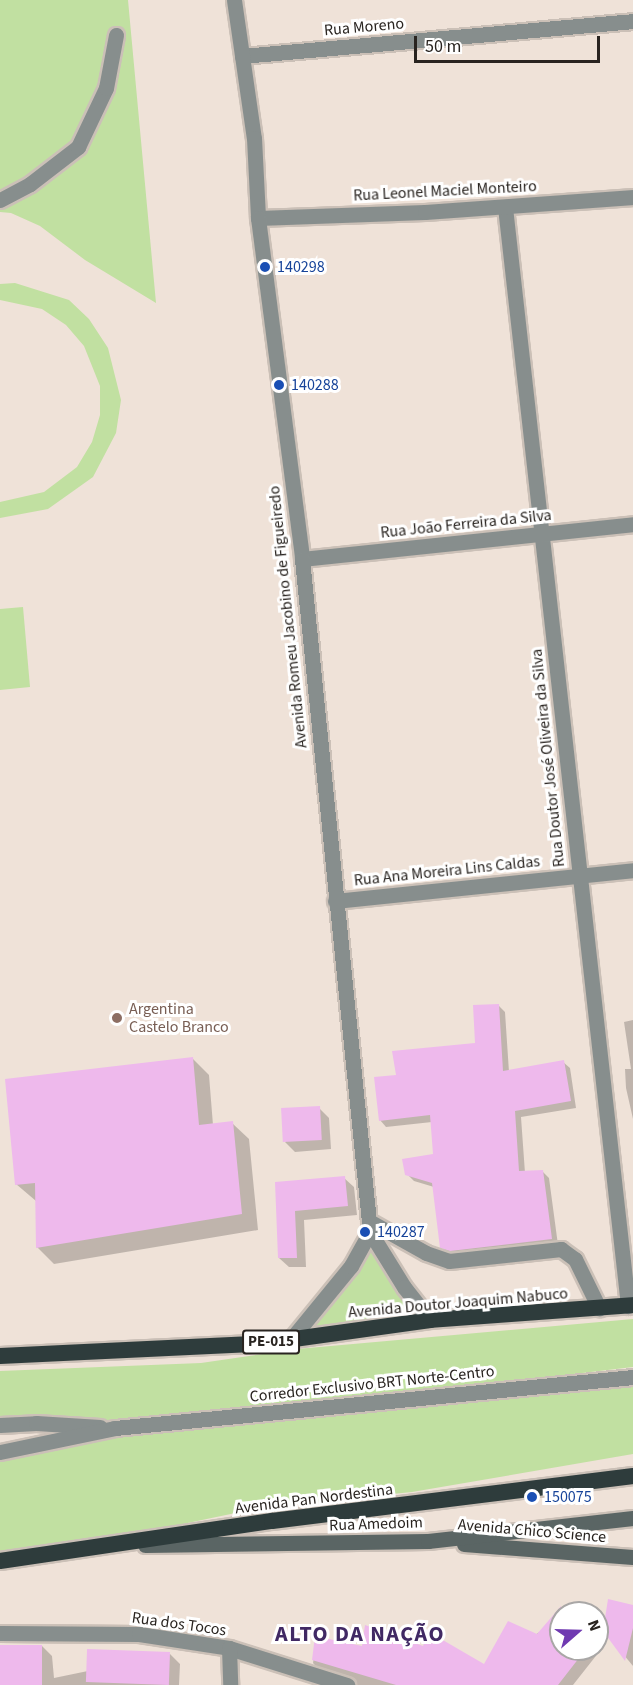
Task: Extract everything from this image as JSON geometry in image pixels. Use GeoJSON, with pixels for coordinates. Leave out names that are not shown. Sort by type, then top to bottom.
{"type":"FeatureCollection","features":[{"type":"Feature","properties":{"kind":"highway","name":"Avenida Doutor Joaquim Nabuco"},"geometry":{"type":"LineString","coordinates":[[0,1356],[258,1344],[430,1320],[630,1306]]}},
{"type":"Feature","properties":{"kind":"highway","name":"Avenida Pan Nordestina"},"geometry":{"type":"LineString","coordinates":[[0,1561],[272,1521],[633,1476]]}},
{"type":"Feature","properties":{"kind":"main road","name":"Rua Amedoim"},"geometry":{"type":"LineString","coordinates":[[118,1545],[428,1541],[633,1518]]}},
{"type":"Feature","properties":{"kind":"main road","name":"Avenida Chico Science"},"geometry":{"type":"LineString","coordinates":[[428,1541],[633,1557]]}},
{"type":"Feature","properties":{"kind":"street","name":"Avenida Romeu Jacobino de Figueiredo"},"geometry":{"type":"LineString","coordinates":[[234,0],[254,138],[258,218],[302,559],[369,1226],[404,1287],[430,1320]]}},
{"type":"Feature","properties":{"kind":"street","name":"Rua Moreno"},"geometry":{"type":"LineString","coordinates":[[242,56],[633,21]]}},
{"type":"Feature","properties":{"kind":"street"},"geometry":{"type":"LineString","coordinates":[[0,200],[30,184],[78,147],[106,88],[116,35]]}},
{"type":"Feature","properties":{"kind":"street","name":"Rua Leonel Maciel Monteiro"},"geometry":{"type":"LineString","coordinates":[[258,218],[505,207],[633,197]]}},
{"type":"Feature","properties":{"kind":"street","name":"Rua Doutor José Oliveira da Silva"},"geometry":{"type":"LineString","coordinates":[[505,207],[578,876],[630,1306]]}},
{"type":"Feature","properties":{"kind":"street","name":"Rua João Ferreira da Silva"},"geometry":{"type":"LineString","coordinates":[[302,559],[633,524]]}},
{"type":"Feature","properties":{"kind":"street","name":"Rua Ana Moreira Lins Caldas"},"geometry":{"type":"LineString","coordinates":[[335,901],[633,870]]}},
{"type":"Feature","properties":{"kind":"street"},"geometry":{"type":"LineString","coordinates":[[292,1338],[351,1266],[369,1226],[426,1253],[449,1261],[561,1249],[575,1259],[599,1308]]}},
{"type":"Feature","properties":{"kind":"street","name":"Corredor Exclusivo BRT Norte-Centro"},"geometry":{"type":"LineString","coordinates":[[115,1428],[633,1377]]}},
{"type":"Feature","properties":{"kind":"street"},"geometry":{"type":"LineString","coordinates":[[0,1425],[36,1423],[115,1428]]}},
{"type":"Feature","properties":{"kind":"street"},"geometry":{"type":"LineString","coordinates":[[0,1452],[115,1428]]}},
{"type":"Feature","properties":{"kind":"street","name":"Rua dos Tocos"},"geometry":{"type":"LineString","coordinates":[[0,1633],[140,1634],[229,1648],[347,1685]]}},
{"type":"Feature","properties":{"kind":"street"},"geometry":{"type":"LineString","coordinates":[[229,1648],[230,1685]]}},
{"type":"Feature","properties":{"kind":"green space"},"geometry":{"type":"Polygon","coordinates":[[[0,0],[128,0],[156,303],[85,260],[40,226],[11,213],[0,212],[0,0]]]}},
{"type":"Feature","properties":{"kind":"green space"},"geometry":{"type":"Polygon","coordinates":[[[15,283],[69,300],[89,319],[108,348],[121,400],[116,433],[93,477],[48,509],[0,518],[0,502],[44,492],[77,467],[92,442],[100,415],[100,386],[84,346],[66,325],[42,309],[0,300],[0,284],[15,283]]]}},
{"type":"Feature","properties":{"kind":"green space"},"geometry":{"type":"Polygon","coordinates":[[[23,607],[30,687],[0,690],[0,609],[23,607]]]}},
{"type":"Feature","properties":{"kind":"green space"},"geometry":{"type":"Polygon","coordinates":[[[371,1244],[423,1317],[292,1338],[371,1244]]]}},
{"type":"Feature","properties":{"kind":"green space"},"geometry":{"type":"Polygon","coordinates":[[[633,1319],[633,1367],[115,1428],[0,1425],[0,1371],[201,1363],[297,1349],[633,1319]]]}},
{"type":"Feature","properties":{"kind":"green space"},"geometry":{"type":"Polygon","coordinates":[[[633,1384],[633,1454],[412,1492],[265,1507],[149,1531],[0,1551],[0,1457],[117,1437],[633,1384]]]}},
{"type":"Feature","properties":{"kind":"building"},"geometry":{"type":"Polygon","coordinates":[[[499,1004],[503,1071],[564,1060],[571,1101],[515,1111],[519,1171],[543,1170],[552,1239],[450,1251],[440,1248],[432,1183],[405,1175],[402,1159],[433,1154],[430,1115],[379,1121],[374,1077],[396,1075],[392,1051],[475,1043],[473,1005],[499,1004]]]}},
{"type":"Feature","properties":{"kind":"building"},"geometry":{"type":"Polygon","coordinates":[[[193,1057],[199,1125],[233,1121],[242,1214],[36,1248],[35,1183],[15,1185],[5,1079],[193,1057]]]}},
{"type":"Feature","properties":{"kind":"building"},"geometry":{"type":"Polygon","coordinates":[[[320,1106],[322,1140],[283,1142],[281,1108],[320,1106]]]}},
{"type":"Feature","properties":{"kind":"building"},"geometry":{"type":"Polygon","coordinates":[[[345,1176],[348,1206],[295,1211],[297,1258],[278,1258],[275,1182],[345,1176]]]}},
{"type":"Feature","properties":{"kind":"building"},"geometry":{"type":"Polygon","coordinates":[[[608,1599],[633,1605],[633,1628],[625,1661],[609,1639],[608,1599]]]}},
{"type":"Feature","properties":{"kind":"building"},"geometry":{"type":"Polygon","coordinates":[[[549,1620],[549,1661],[577,1661],[558,1685],[396,1685],[312,1660],[315,1636],[362,1646],[365,1625],[423,1646],[429,1632],[484,1664],[508,1621],[537,1634],[549,1620]]]}},
{"type":"Feature","properties":{"kind":"building"},"geometry":{"type":"Polygon","coordinates":[[[0,1645],[42,1645],[42,1685],[0,1685],[0,1645]]]}},
{"type":"Feature","properties":{"kind":"building"},"geometry":{"type":"Polygon","coordinates":[[[87,1649],[170,1652],[169,1685],[86,1682],[87,1649]]]}},
{"type":"Feature","properties":{"kind":"place","name":"140298"},"geometry":{"type":"Point","coordinates":[265,267]}},
{"type":"Feature","properties":{"kind":"place","name":"140288"},"geometry":{"type":"Point","coordinates":[279,385]}},
{"type":"Feature","properties":{"kind":"place","name":"Argentina Castelo Branco"},"geometry":{"type":"Point","coordinates":[117,1018]}},
{"type":"Feature","properties":{"kind":"place","name":"140287"},"geometry":{"type":"Point","coordinates":[365,1232]}},
{"type":"Feature","properties":{"kind":"place","name":"150075"},"geometry":{"type":"Point","coordinates":[532,1497]}},
{"type":"Feature","properties":{"kind":"district","name":"ALTO DA NAÇÃO"},"geometry":{"type":"Point","coordinates":[360,1635]}}]}
